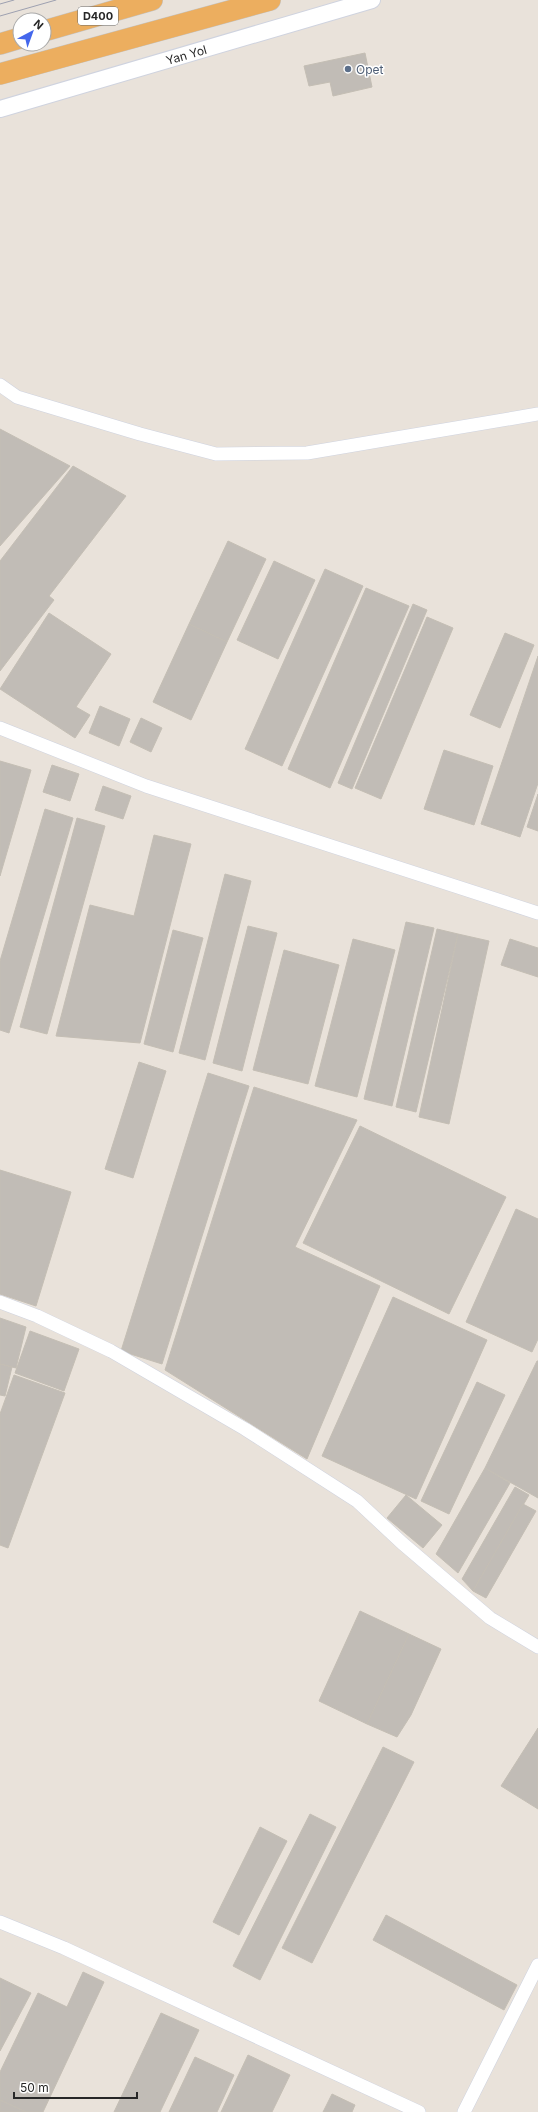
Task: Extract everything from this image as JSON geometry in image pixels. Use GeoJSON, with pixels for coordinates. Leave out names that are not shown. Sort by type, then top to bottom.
{"type":"FeatureCollection","features":[{"type":"Feature","properties":{"kind":"highway","name":"D400"},"geometry":{"type":"LineString","coordinates":[[52,30],[152,0]]}},
{"type":"Feature","properties":{"kind":"highway"},"geometry":{"type":"LineString","coordinates":[[0,74],[270,0]]}},
{"type":"Feature","properties":{"kind":"highway"},"geometry":{"type":"LineString","coordinates":[[0,44],[12,40]]}},
{"type":"Feature","properties":{"kind":"street","name":"Yan Yol"},"geometry":{"type":"LineString","coordinates":[[0,109],[372,0]]}},
{"type":"Feature","properties":{"kind":"street"},"geometry":{"type":"LineString","coordinates":[[0,385],[17,397],[140,434],[216,454],[307,453],[538,414]]}},
{"type":"Feature","properties":{"kind":"street"},"geometry":{"type":"LineString","coordinates":[[0,728],[146,786],[538,913]]}},
{"type":"Feature","properties":{"kind":"street"},"geometry":{"type":"LineString","coordinates":[[0,1302],[37,1316],[111,1351],[245,1429],[357,1501],[402,1543],[490,1618],[538,1647]]}},
{"type":"Feature","properties":{"kind":"street"},"geometry":{"type":"LineString","coordinates":[[0,1922],[71,1951],[419,2112]]}},
{"type":"Feature","properties":{"kind":"street"},"geometry":{"type":"LineString","coordinates":[[464,2112],[538,1965]]}},
{"type":"Feature","properties":{"kind":"building"},"geometry":{"type":"Polygon","coordinates":[[[365,53],[372,87],[333,96],[330,82],[309,86],[304,66],[365,53]]]}},
{"type":"Feature","properties":{"kind":"building"},"geometry":{"type":"Polygon","coordinates":[[[0,429],[70,466],[0,546],[0,429]]]}},
{"type":"Feature","properties":{"kind":"building"},"geometry":{"type":"Polygon","coordinates":[[[73,466],[126,496],[49,596],[54,600],[0,671],[0,561],[73,466]]]}},
{"type":"Feature","properties":{"kind":"building"},"geometry":{"type":"Polygon","coordinates":[[[228,541],[266,559],[227,642],[189,624],[228,541]]]}},
{"type":"Feature","properties":{"kind":"building"},"geometry":{"type":"Polygon","coordinates":[[[274,561],[315,580],[278,659],[237,640],[274,561]]]}},
{"type":"Feature","properties":{"kind":"building"},"geometry":{"type":"Polygon","coordinates":[[[325,569],[363,586],[282,766],[245,749],[325,569]]]}},
{"type":"Feature","properties":{"kind":"building"},"geometry":{"type":"Polygon","coordinates":[[[366,588],[409,606],[330,788],[288,769],[366,588]]]}},
{"type":"Feature","properties":{"kind":"building"},"geometry":{"type":"Polygon","coordinates":[[[413,604],[427,610],[352,789],[338,783],[413,604]]]}},
{"type":"Feature","properties":{"kind":"building"},"geometry":{"type":"Polygon","coordinates":[[[49,613],[111,654],[76,707],[90,715],[75,738],[0,689],[49,613]]]}},
{"type":"Feature","properties":{"kind":"building"},"geometry":{"type":"Polygon","coordinates":[[[427,617],[453,628],[381,799],[355,788],[427,617]]]}},
{"type":"Feature","properties":{"kind":"building"},"geometry":{"type":"Polygon","coordinates":[[[189,624],[227,642],[191,720],[153,702],[189,624]]]}},
{"type":"Feature","properties":{"kind":"building"},"geometry":{"type":"Polygon","coordinates":[[[505,633],[534,645],[500,728],[470,715],[505,633]]]}},
{"type":"Feature","properties":{"kind":"building"},"geometry":{"type":"Polygon","coordinates":[[[538,656],[538,783],[520,837],[481,824],[538,656]]]}},
{"type":"Feature","properties":{"kind":"building"},"geometry":{"type":"Polygon","coordinates":[[[100,706],[130,719],[119,746],[89,733],[100,706]]]}},
{"type":"Feature","properties":{"kind":"building"},"geometry":{"type":"Polygon","coordinates":[[[141,718],[162,728],[151,752],[130,742],[141,718]]]}},
{"type":"Feature","properties":{"kind":"building"},"geometry":{"type":"Polygon","coordinates":[[[444,750],[493,766],[474,825],[424,809],[444,750]]]}},
{"type":"Feature","properties":{"kind":"building"},"geometry":{"type":"Polygon","coordinates":[[[0,761],[31,770],[0,876],[0,761]]]}},
{"type":"Feature","properties":{"kind":"building"},"geometry":{"type":"Polygon","coordinates":[[[52,765],[79,774],[70,801],[43,792],[52,765]]]}},
{"type":"Feature","properties":{"kind":"building"},"geometry":{"type":"Polygon","coordinates":[[[103,786],[131,796],[123,819],[95,810],[103,786]]]}},
{"type":"Feature","properties":{"kind":"building"},"geometry":{"type":"Polygon","coordinates":[[[538,794],[538,831],[527,827],[538,794]]]}},
{"type":"Feature","properties":{"kind":"building"},"geometry":{"type":"Polygon","coordinates":[[[45,809],[73,818],[9,1033],[0,1030],[0,961],[45,809]]]}},
{"type":"Feature","properties":{"kind":"building"},"geometry":{"type":"Polygon","coordinates":[[[77,818],[105,826],[47,1034],[20,1027],[77,818]]]}},
{"type":"Feature","properties":{"kind":"building"},"geometry":{"type":"Polygon","coordinates":[[[154,835],[191,844],[140,1043],[56,1036],[90,905],[134,916],[154,835]]]}},
{"type":"Feature","properties":{"kind":"building"},"geometry":{"type":"Polygon","coordinates":[[[225,874],[251,881],[205,1060],[179,1053],[225,874]]]}},
{"type":"Feature","properties":{"kind":"building"},"geometry":{"type":"Polygon","coordinates":[[[406,922],[434,928],[392,1106],[364,1099],[406,922]]]}},
{"type":"Feature","properties":{"kind":"building"},"geometry":{"type":"Polygon","coordinates":[[[248,926],[277,933],[242,1071],[213,1063],[248,926]]]}},
{"type":"Feature","properties":{"kind":"building"},"geometry":{"type":"Polygon","coordinates":[[[437,929],[458,934],[416,1112],[396,1107],[437,929]]]}},
{"type":"Feature","properties":{"kind":"building"},"geometry":{"type":"Polygon","coordinates":[[[173,930],[203,938],[173,1052],[144,1044],[173,930]]]}},
{"type":"Feature","properties":{"kind":"building"},"geometry":{"type":"Polygon","coordinates":[[[458,934],[489,941],[449,1124],[419,1117],[458,934]]]}},
{"type":"Feature","properties":{"kind":"building"},"geometry":{"type":"Polygon","coordinates":[[[353,939],[395,950],[357,1097],[315,1086],[353,939]]]}},
{"type":"Feature","properties":{"kind":"building"},"geometry":{"type":"Polygon","coordinates":[[[510,939],[538,948],[538,977],[501,965],[510,939]]]}},
{"type":"Feature","properties":{"kind":"building"},"geometry":{"type":"Polygon","coordinates":[[[284,950],[339,965],[308,1084],[253,1070],[284,950]]]}},
{"type":"Feature","properties":{"kind":"building"},"geometry":{"type":"Polygon","coordinates":[[[139,1062],[166,1071],[133,1178],[105,1169],[139,1062]]]}},
{"type":"Feature","properties":{"kind":"building"},"geometry":{"type":"Polygon","coordinates":[[[208,1073],[249,1086],[162,1364],[121,1351],[208,1073]]]}},
{"type":"Feature","properties":{"kind":"building"},"geometry":{"type":"Polygon","coordinates":[[[254,1087],[357,1120],[295,1247],[380,1286],[307,1459],[165,1370],[254,1087]]]}},
{"type":"Feature","properties":{"kind":"building"},"geometry":{"type":"Polygon","coordinates":[[[360,1126],[506,1197],[449,1314],[303,1243],[360,1126]]]}},
{"type":"Feature","properties":{"kind":"building"},"geometry":{"type":"Polygon","coordinates":[[[0,1170],[71,1192],[36,1306],[0,1294],[0,1170]]]}},
{"type":"Feature","properties":{"kind":"building"},"geometry":{"type":"Polygon","coordinates":[[[516,1209],[538,1219],[538,1339],[532,1352],[466,1322],[516,1209]]]}},
{"type":"Feature","properties":{"kind":"building"},"geometry":{"type":"Polygon","coordinates":[[[393,1297],[487,1340],[416,1499],[322,1456],[393,1297]]]}},
{"type":"Feature","properties":{"kind":"building"},"geometry":{"type":"Polygon","coordinates":[[[0,1318],[26,1327],[16,1368],[0,1364],[0,1318]]]}},
{"type":"Feature","properties":{"kind":"building"},"geometry":{"type":"Polygon","coordinates":[[[30,1331],[79,1349],[64,1391],[15,1373],[30,1331]]]}},
{"type":"Feature","properties":{"kind":"building"},"geometry":{"type":"Polygon","coordinates":[[[538,1361],[538,1498],[485,1468],[538,1361]]]}},
{"type":"Feature","properties":{"kind":"building"},"geometry":{"type":"Polygon","coordinates":[[[0,1364],[12,1367],[5,1396],[0,1395],[0,1364]]]}},
{"type":"Feature","properties":{"kind":"building"},"geometry":{"type":"Polygon","coordinates":[[[14,1375],[65,1393],[8,1548],[0,1545],[0,1414],[14,1375]]]}},
{"type":"Feature","properties":{"kind":"building"},"geometry":{"type":"Polygon","coordinates":[[[477,1382],[505,1395],[449,1514],[421,1501],[477,1382]]]}},
{"type":"Feature","properties":{"kind":"building"},"geometry":{"type":"Polygon","coordinates":[[[485,1468],[510,1483],[458,1573],[436,1554],[485,1468]]]}},
{"type":"Feature","properties":{"kind":"building"},"geometry":{"type":"Polygon","coordinates":[[[515,1487],[529,1495],[473,1591],[462,1579],[515,1487]]]}},
{"type":"Feature","properties":{"kind":"building"},"geometry":{"type":"Polygon","coordinates":[[[406,1495],[442,1525],[423,1548],[387,1518],[406,1495]]]}},
{"type":"Feature","properties":{"kind":"building"},"geometry":{"type":"Polygon","coordinates":[[[523,1504],[536,1511],[486,1598],[473,1591],[523,1504]]]}},
{"type":"Feature","properties":{"kind":"building"},"geometry":{"type":"Polygon","coordinates":[[[360,1611],[409,1634],[367,1724],[319,1701],[360,1611]]]}},
{"type":"Feature","properties":{"kind":"building"},"geometry":{"type":"Polygon","coordinates":[[[409,1634],[441,1649],[411,1715],[397,1737],[367,1724],[409,1634]]]}},
{"type":"Feature","properties":{"kind":"building"},"geometry":{"type":"Polygon","coordinates":[[[538,1728],[538,1809],[501,1786],[538,1728]]]}},
{"type":"Feature","properties":{"kind":"building"},"geometry":{"type":"Polygon","coordinates":[[[383,1747],[414,1762],[312,1963],[282,1948],[383,1747]]]}},
{"type":"Feature","properties":{"kind":"building"},"geometry":{"type":"Polygon","coordinates":[[[310,1814],[336,1827],[260,1980],[233,1966],[310,1814]]]}},
{"type":"Feature","properties":{"kind":"building"},"geometry":{"type":"Polygon","coordinates":[[[260,1827],[287,1841],[239,1935],[213,1922],[260,1827]]]}},
{"type":"Feature","properties":{"kind":"building"},"geometry":{"type":"Polygon","coordinates":[[[386,1915],[517,1985],[504,2010],[373,1940],[386,1915]]]}},
{"type":"Feature","properties":{"kind":"building"},"geometry":{"type":"Polygon","coordinates":[[[83,1972],[104,1982],[43,2112],[26,2112],[0,2100],[0,2072],[38,1993],[67,2007],[83,1972]]]}},
{"type":"Feature","properties":{"kind":"building"},"geometry":{"type":"Polygon","coordinates":[[[0,1978],[31,1993],[0,2051],[0,1978]]]}},
{"type":"Feature","properties":{"kind":"building"},"geometry":{"type":"Polygon","coordinates":[[[161,2013],[199,2030],[160,2112],[114,2112],[161,2013]]]}},
{"type":"Feature","properties":{"kind":"building"},"geometry":{"type":"Polygon","coordinates":[[[248,2055],[290,2075],[272,2112],[221,2112],[248,2055]]]}},
{"type":"Feature","properties":{"kind":"building"},"geometry":{"type":"Polygon","coordinates":[[[195,2057],[234,2075],[217,2112],[169,2112],[195,2057]]]}},
{"type":"Feature","properties":{"kind":"building"},"geometry":{"type":"Polygon","coordinates":[[[332,2094],[355,2105],[352,2112],[323,2112],[332,2094]]]}},
{"type":"Feature","properties":{"kind":"building"},"geometry":{"type":"Polygon","coordinates":[[[0,2100],[26,2112],[0,2112],[0,2100]]]}},
{"type":"Feature","properties":{"kind":"tram line"},"geometry":{"type":"LineString","coordinates":[[0,4],[14,0]]}},
{"type":"Feature","properties":{"kind":"tram line"},"geometry":{"type":"LineString","coordinates":[[0,16],[56,0]]}},
{"type":"Feature","properties":{"kind":"place","name":"Opet"},"geometry":{"type":"Point","coordinates":[348,69]}}]}
